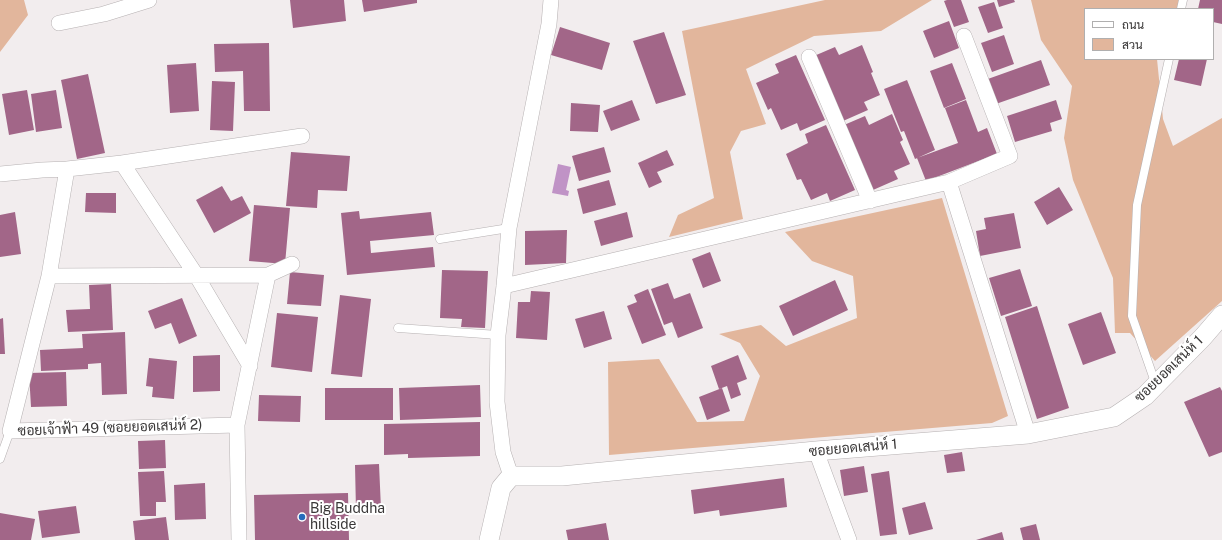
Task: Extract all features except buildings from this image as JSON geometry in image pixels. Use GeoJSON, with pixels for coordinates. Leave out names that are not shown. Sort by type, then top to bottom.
{"type":"FeatureCollection","features":[{"type":"Feature","properties":{"kind":"street"},"geometry":{"type":"LineString","coordinates":[[59,23],[104,14],[149,0]]}},
{"type":"Feature","properties":{"kind":"street"},"geometry":{"type":"LineString","coordinates":[[489,540],[501,488],[511,476],[503,452],[497,402],[498,335],[509,228],[549,24],[551,0]]}},
{"type":"Feature","properties":{"kind":"street"},"geometry":{"type":"LineString","coordinates":[[504,286],[949,182],[1010,156],[964,36]]}},
{"type":"Feature","properties":{"kind":"street"},"geometry":{"type":"LineString","coordinates":[[809,57],[870,201]]}},
{"type":"Feature","properties":{"kind":"street"},"geometry":{"type":"LineString","coordinates":[[0,174],[122,163],[302,136]]}},
{"type":"Feature","properties":{"kind":"street"},"geometry":{"type":"LineString","coordinates":[[122,163],[196,275],[250,366]]}},
{"type":"Feature","properties":{"kind":"street","name":"ซอยเจ้าฟ้า 49 (ซอยยอดเสน่ห์ 2)"},"geometry":{"type":"LineString","coordinates":[[67,169],[49,276],[10,431],[237,425]]}},
{"type":"Feature","properties":{"kind":"street"},"geometry":{"type":"LineString","coordinates":[[949,182],[1028,434]]}},
{"type":"Feature","properties":{"kind":"street"},"geometry":{"type":"LineString","coordinates":[[49,276],[268,275],[292,264]]}},
{"type":"Feature","properties":{"kind":"street"},"geometry":{"type":"LineString","coordinates":[[239,540],[237,425],[268,275]]}},
{"type":"Feature","properties":{"kind":"street","name":"ซอยยอดเสน่ห์ 1"},"geometry":{"type":"LineString","coordinates":[[511,476],[562,476],[816,451],[1028,434],[1114,417],[1145,396],[1204,337],[1222,314]]}},
{"type":"Feature","properties":{"kind":"street"},"geometry":{"type":"LineString","coordinates":[[816,451],[849,540]]}},
{"type":"Feature","properties":{"kind":"lane"},"geometry":{"type":"LineString","coordinates":[[1156,385],[1132,316],[1137,205],[1169,60]]}},
{"type":"Feature","properties":{"kind":"lane"},"geometry":{"type":"LineString","coordinates":[[440,239],[509,228]]}},
{"type":"Feature","properties":{"kind":"lane"},"geometry":{"type":"LineString","coordinates":[[398,328],[498,335]]}},
{"type":"Feature","properties":{"kind":"lane"},"geometry":{"type":"LineString","coordinates":[[0,459],[10,431]]}},
{"type":"Feature","properties":{"kind":"green space"},"geometry":{"type":"Polygon","coordinates":[[[0,0],[24,0],[28,15],[0,52],[0,0]]]}},
{"type":"Feature","properties":{"kind":"green space"},"geometry":{"type":"Polygon","coordinates":[[[825,0],[932,0],[881,31],[814,36],[746,69],[766,124],[741,131],[730,152],[743,219],[669,237],[678,215],[714,198],[682,31],[825,0]]]}},
{"type":"Feature","properties":{"kind":"green space"},"geometry":{"type":"Polygon","coordinates":[[[1031,0],[1186,0],[1180,8],[1084,8],[1084,60],[1157,60],[1163,119],[1173,146],[1222,118],[1222,301],[1155,361],[1130,333],[1115,333],[1113,278],[1073,180],[1064,138],[1072,86],[1041,40],[1031,0]]]}},
{"type":"Feature","properties":{"kind":"green space"},"geometry":{"type":"Polygon","coordinates":[[[942,198],[1008,416],[992,423],[609,455],[608,362],[659,359],[697,422],[744,421],[760,376],[740,343],[719,334],[761,325],[786,346],[857,318],[853,276],[812,261],[785,232],[942,198]]]}},
{"type":"Feature","properties":{"kind":"shaded area"},"geometry":{"type":"Polygon","coordinates":[[[558,164],[571,167],[566,190],[569,191],[568,196],[552,193],[558,164]]]}},
{"type":"Feature","properties":{"kind":"place","name":"Big Buddha hillside"},"geometry":{"type":"Point","coordinates":[302,517]}}]}
